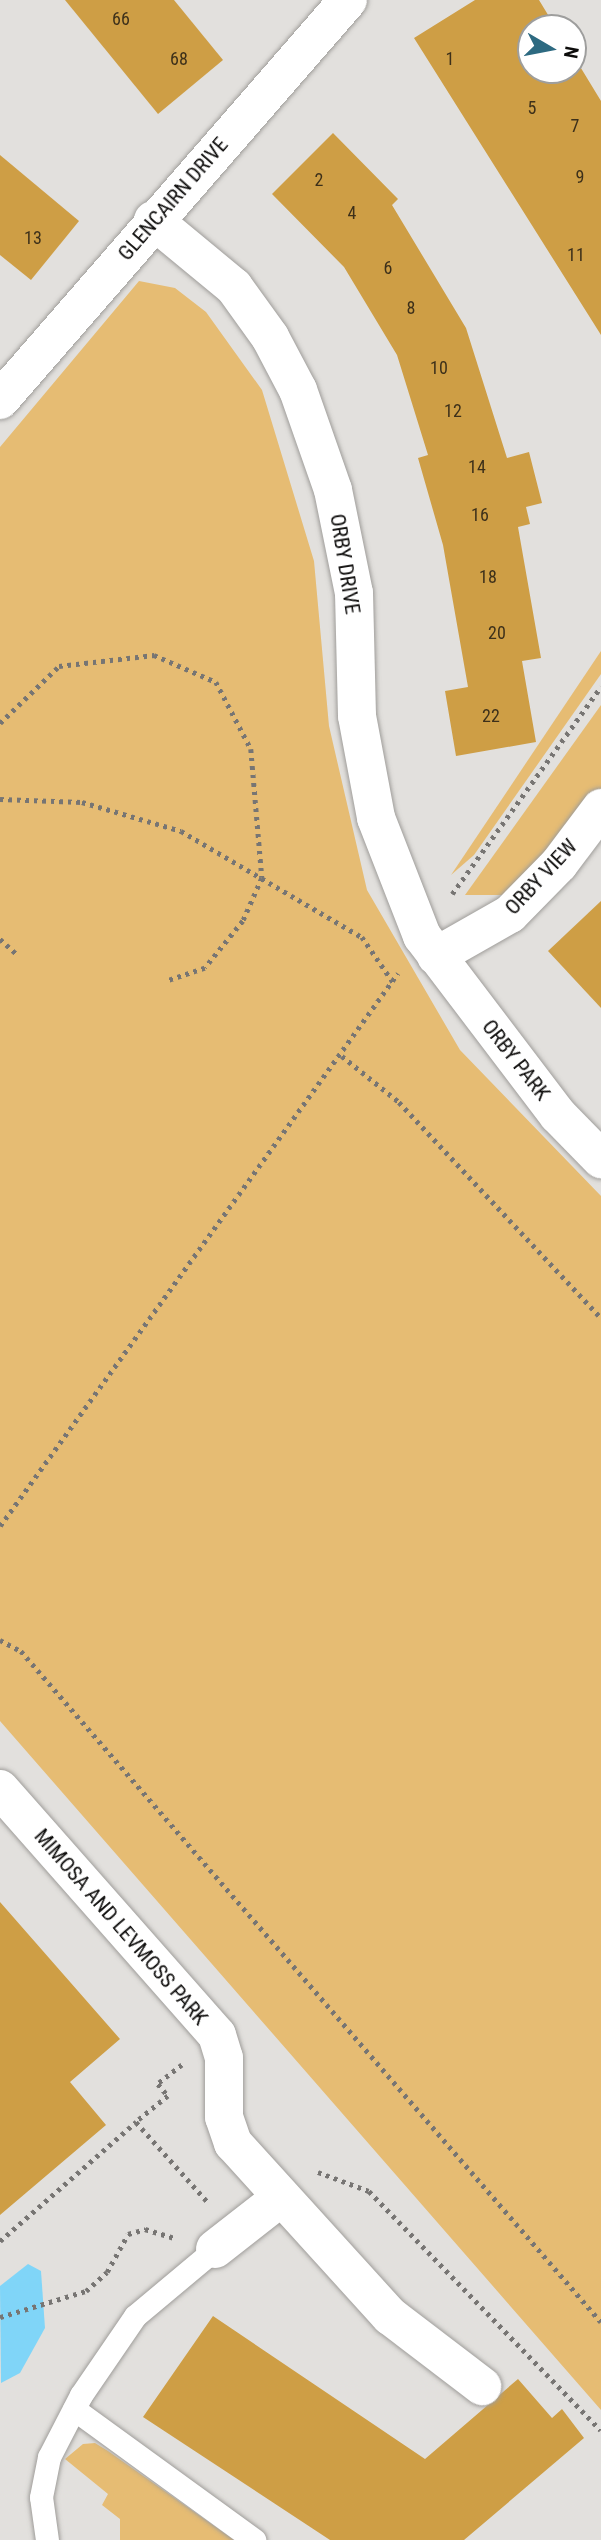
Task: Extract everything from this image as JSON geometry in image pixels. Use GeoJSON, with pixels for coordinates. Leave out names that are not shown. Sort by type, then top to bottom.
{"type":"FeatureCollection","features":[{"type":"Feature","properties":{"kind":"street","name":"GLENCAIRN DRIVE"},"geometry":{"type":"LineString","coordinates":[[0,400],[153,220],[348,0]]}},
{"type":"Feature","properties":{"kind":"street","name":"ORBY DRIVE"},"geometry":{"type":"LineString","coordinates":[[153,220],[234,287],[270,337],[298,390],[333,490],[354,593],[357,716],[376,818],[429,946]]}},
{"type":"Feature","properties":{"kind":"street","name":"ORBY VIEW"},"geometry":{"type":"LineString","coordinates":[[429,946],[510,914],[559,863],[601,808]]}},
{"type":"Feature","properties":{"kind":"street","name":"ORBY PARK"},"geometry":{"type":"LineString","coordinates":[[429,946],[558,1115],[601,1159]]}},
{"type":"Feature","properties":{"kind":"street","name":"MIMOSA AND LEVMOSS PARK"},"geometry":{"type":"LineString","coordinates":[[0,1789],[217,2035],[224,2058],[224,2117],[233,2143],[279,2199],[390,2316],[482,2386]]}},
{"type":"Feature","properties":{"kind":"street"},"geometry":{"type":"LineString","coordinates":[[215,2249],[279,2199]]}},
{"type":"Feature","properties":{"kind":"lane"},"geometry":{"type":"LineString","coordinates":[[47,2540],[41,2497],[49,2457],[74,2409],[135,2316],[215,2249]]}},
{"type":"Feature","properties":{"kind":"lane"},"geometry":{"type":"LineString","coordinates":[[74,2409],[254,2540]]}},
{"type":"Feature","properties":{"kind":"path"},"geometry":{"type":"LineString","coordinates":[[0,723],[59,666],[154,655],[216,682],[251,749],[262,878],[243,921],[205,968],[167,981]]}},
{"type":"Feature","properties":{"kind":"path"},"geometry":{"type":"LineString","coordinates":[[0,1526],[3,1518],[342,1056],[393,982],[429,946],[601,687]]}},
{"type":"Feature","properties":{"kind":"path"},"geometry":{"type":"LineString","coordinates":[[0,799],[82,802],[129,812],[181,831],[362,937],[393,982]]}},
{"type":"Feature","properties":{"kind":"path"},"geometry":{"type":"LineString","coordinates":[[0,939],[18,954]]}},
{"type":"Feature","properties":{"kind":"path"},"geometry":{"type":"LineString","coordinates":[[342,1056],[399,1102],[601,1318]]}},
{"type":"Feature","properties":{"kind":"path"},"geometry":{"type":"LineString","coordinates":[[0,1640],[21,1651],[601,2322]]}},
{"type":"Feature","properties":{"kind":"path"},"geometry":{"type":"LineString","coordinates":[[0,2241],[136,2122]]}},
{"type":"Feature","properties":{"kind":"shaded area"},"geometry":{"type":"Polygon","coordinates":[[[139,281],[175,288],[206,312],[262,390],[314,561],[329,726],[367,890],[460,1050],[601,1196],[601,2410],[0,1721],[0,447],[139,281]]]}},
{"type":"Feature","properties":{"kind":"shaded area"},"geometry":{"type":"Polygon","coordinates":[[[601,651],[601,674],[474,855],[451,875],[601,651]]]}},
{"type":"Feature","properties":{"kind":"shaded area"},"geometry":{"type":"Polygon","coordinates":[[[601,705],[601,791],[508,895],[465,895],[601,705]]]}},
{"type":"Feature","properties":{"kind":"shaded area"},"geometry":{"type":"Polygon","coordinates":[[[95,2443],[234,2540],[120,2540],[120,2519],[102,2505],[108,2494],[65,2459],[83,2444],[95,2443]]]}},
{"type":"Feature","properties":{"kind":"water"},"geometry":{"type":"Polygon","coordinates":[[[28,2264],[41,2271],[45,2328],[20,2373],[1,2383],[0,2286],[28,2264]]]}},
{"type":"Feature","properties":{"kind":"building"},"geometry":{"type":"Polygon","coordinates":[[[65,0],[174,0],[223,60],[158,114],[65,0]]]}},
{"type":"Feature","properties":{"kind":"building"},"geometry":{"type":"Polygon","coordinates":[[[475,0],[539,0],[548,14],[517,14],[517,84],[587,84],[587,78],[601,101],[601,335],[414,38],[475,0]]]}},
{"type":"Feature","properties":{"kind":"building"},"geometry":{"type":"Polygon","coordinates":[[[333,133],[398,199],[392,205],[466,328],[507,458],[529,452],[542,503],[526,507],[530,524],[518,527],[541,658],[522,661],[536,742],[456,756],[445,691],[468,687],[443,545],[418,458],[428,455],[397,355],[344,267],[272,194],[333,133]]]}},
{"type":"Feature","properties":{"kind":"building"},"geometry":{"type":"Polygon","coordinates":[[[0,155],[79,221],[31,280],[0,255],[0,155]]]}},
{"type":"Feature","properties":{"kind":"building"},"geometry":{"type":"Polygon","coordinates":[[[601,901],[601,1008],[548,951],[601,901]]]}},
{"type":"Feature","properties":{"kind":"building"},"geometry":{"type":"Polygon","coordinates":[[[0,1902],[120,2039],[70,2082],[106,2125],[0,2215],[0,1902]]]}},
{"type":"Feature","properties":{"kind":"building"},"geometry":{"type":"Polygon","coordinates":[[[213,2316],[425,2459],[518,2379],[552,2418],[562,2409],[584,2438],[464,2540],[330,2540],[143,2417],[213,2316]]]}}]}
